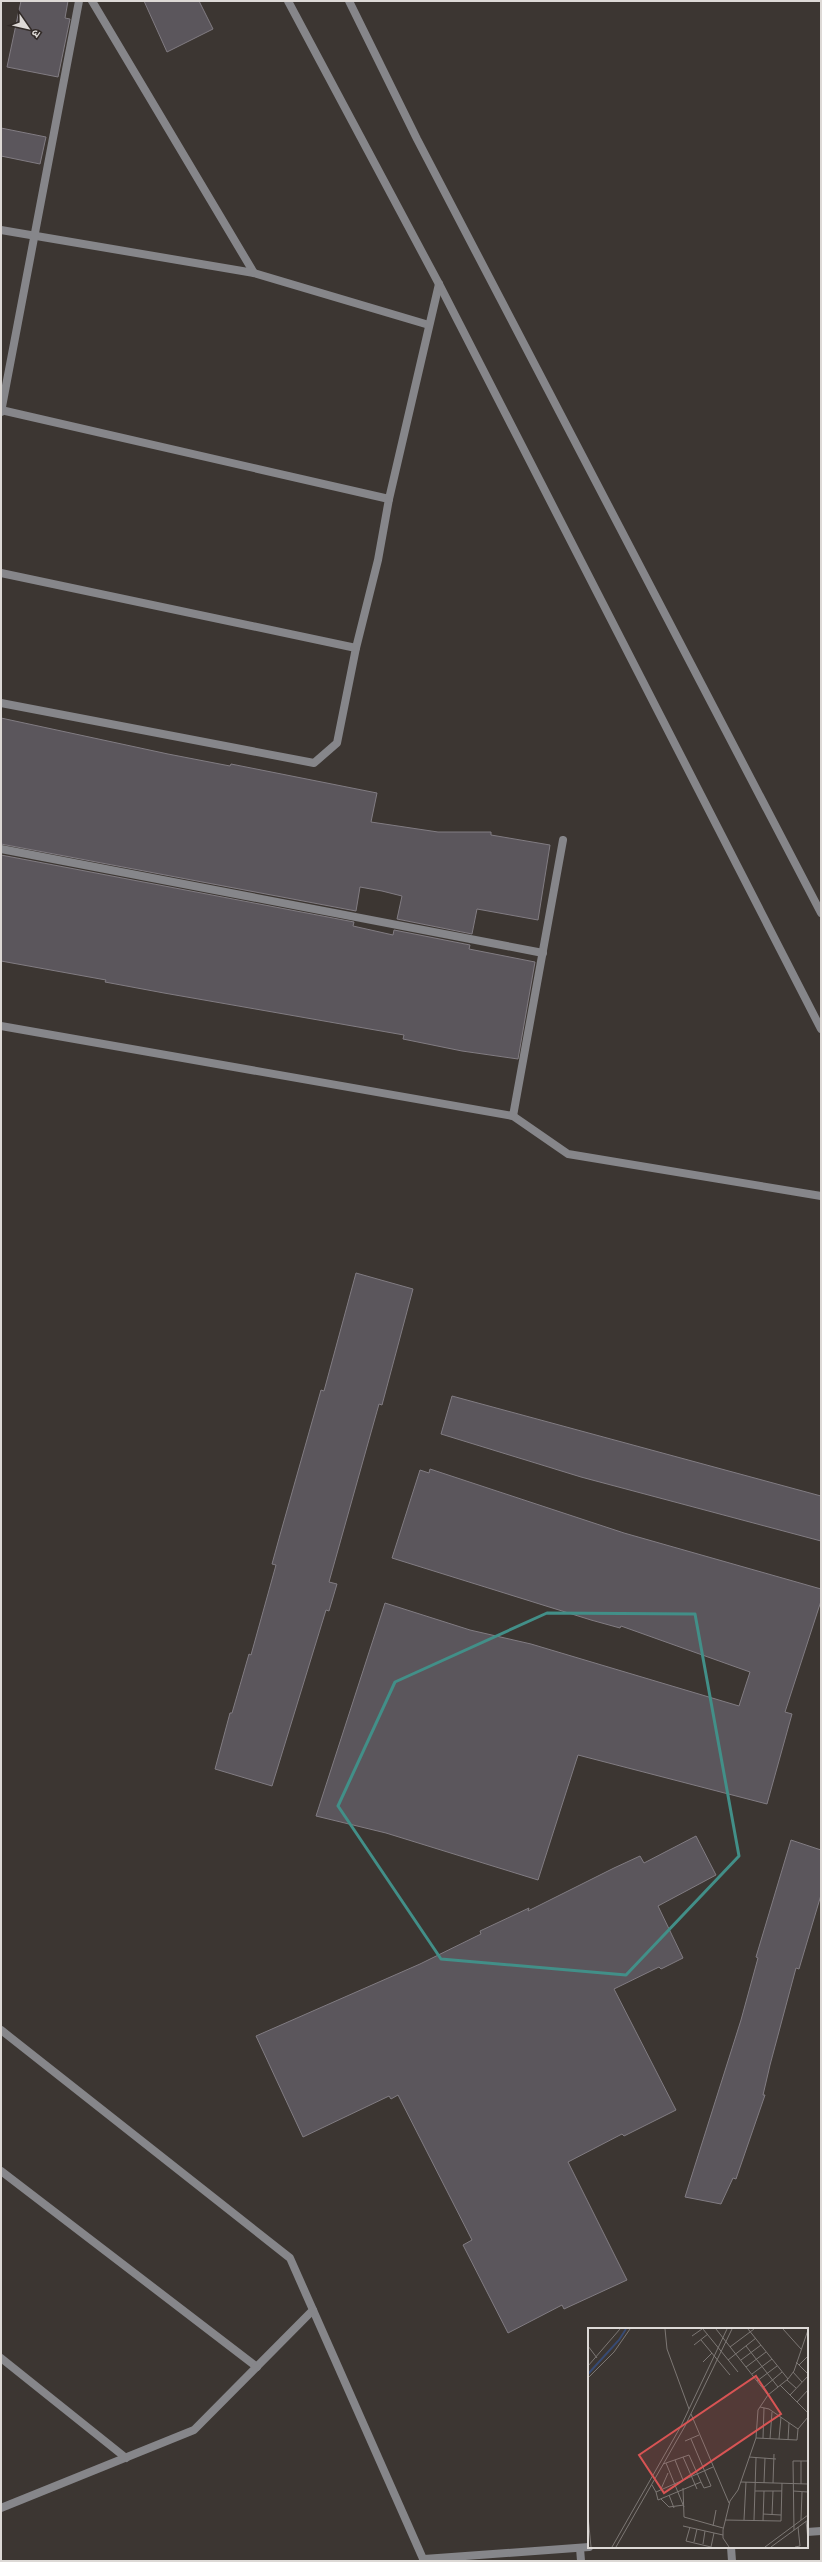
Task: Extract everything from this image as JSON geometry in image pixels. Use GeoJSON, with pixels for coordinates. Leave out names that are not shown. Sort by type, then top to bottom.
{"type":"FeatureCollection","features":[{"type":"Feature","properties":{"kind":"street"},"geometry":{"type":"LineString","coordinates":[[78,1],[35,237],[1,411],[389,499]]}},
{"type":"Feature","properties":{"kind":"street"},"geometry":{"type":"LineString","coordinates":[[92,1],[254,273]]}},
{"type":"Feature","properties":{"kind":"street"},"geometry":{"type":"LineString","coordinates":[[288,1],[439,284],[821,1029]]}},
{"type":"Feature","properties":{"kind":"street"},"geometry":{"type":"LineString","coordinates":[[350,1],[417,139],[821,913]]}},
{"type":"Feature","properties":{"kind":"street"},"geometry":{"type":"LineString","coordinates":[[1,230],[35,237],[254,273],[429,324]]}},
{"type":"Feature","properties":{"kind":"street"},"geometry":{"type":"LineString","coordinates":[[1,703],[314,763],[337,743],[356,648],[378,560],[389,499],[439,284]]}},
{"type":"Feature","properties":{"kind":"street"},"geometry":{"type":"LineString","coordinates":[[1,573],[356,648]]}},
{"type":"Feature","properties":{"kind":"street"},"geometry":{"type":"LineString","coordinates":[[513,1116],[563,840]]}},
{"type":"Feature","properties":{"kind":"street"},"geometry":{"type":"LineString","coordinates":[[1,849],[543,952]]}},
{"type":"Feature","properties":{"kind":"street"},"geometry":{"type":"LineString","coordinates":[[1,1026],[513,1116],[568,1154],[821,1196]]}},
{"type":"Feature","properties":{"kind":"street"},"geometry":{"type":"LineString","coordinates":[[1,2030],[290,2258],[424,2560],[588,2547]]}},
{"type":"Feature","properties":{"kind":"street"},"geometry":{"type":"LineString","coordinates":[[1,2172],[257,2367]]}},
{"type":"Feature","properties":{"kind":"street"},"geometry":{"type":"LineString","coordinates":[[1,2508],[194,2430],[313,2310]]}},
{"type":"Feature","properties":{"kind":"street"},"geometry":{"type":"LineString","coordinates":[[1,2358],[126,2458]]}},
{"type":"Feature","properties":{"kind":"street"},"geometry":{"type":"LineString","coordinates":[[808,2532],[821,2531]]}},
{"type":"Feature","properties":{"kind":"street"},"geometry":{"type":"LineString","coordinates":[[580,2548],[581,2561]]}},
{"type":"Feature","properties":{"kind":"street"},"geometry":{"type":"LineString","coordinates":[[731,2548],[732,2561]]}},
{"type":"Feature","properties":{"kind":"highlighted area"},"geometry":{"type":"Polygon","coordinates":[[[547,1613],[695,1614],[739,1856],[626,1975],[441,1959],[338,1806],[395,1682],[547,1613]]]}},
{"type":"Feature","properties":{"kind":"building"},"geometry":{"type":"Polygon","coordinates":[[[21,1],[68,1],[65,18],[70,19],[58,77],[7,67],[21,1]]]}},
{"type":"Feature","properties":{"kind":"building"},"geometry":{"type":"Polygon","coordinates":[[[144,1],[199,1],[213,29],[167,52],[144,1]]]}},
{"type":"Feature","properties":{"kind":"building"},"geometry":{"type":"Polygon","coordinates":[[[1,128],[46,137],[40,164],[1,156],[1,128]]]}},
{"type":"Feature","properties":{"kind":"building"},"geometry":{"type":"Polygon","coordinates":[[[1,718],[168,754],[230,766],[231,764],[377,793],[371,822],[438,832],[491,832],[491,835],[550,845],[538,920],[477,909],[472,934],[397,919],[402,896],[382,891],[360,887],[356,911],[1,844],[1,718]]]}},
{"type":"Feature","properties":{"kind":"building"},"geometry":{"type":"Polygon","coordinates":[[[1,855],[354,922],[353,926],[393,935],[394,930],[470,945],[469,949],[535,962],[518,1059],[462,1051],[403,1039],[404,1035],[164,993],[105,982],[106,980],[1,961],[1,855]]]}},
{"type":"Feature","properties":{"kind":"building"},"geometry":{"type":"Polygon","coordinates":[[[356,1273],[413,1289],[382,1405],[379,1404],[329,1582],[337,1584],[329,1611],[326,1610],[272,1786],[215,1769],[230,1713],[232,1713],[249,1654],[251,1655],[276,1565],[272,1564],[321,1390],[324,1391],[356,1273]]]}},
{"type":"Feature","properties":{"kind":"building"},"geometry":{"type":"Polygon","coordinates":[[[452,1396],[821,1496],[821,1541],[581,1477],[441,1434],[452,1396]]]}},
{"type":"Feature","properties":{"kind":"building"},"geometry":{"type":"Polygon","coordinates":[[[430,1469],[624,1533],[821,1589],[821,1601],[785,1712],[792,1714],[767,1804],[578,1755],[538,1880],[386,1833],[316,1816],[385,1603],[470,1630],[531,1644],[739,1706],[750,1672],[621,1626],[620,1628],[591,1620],[392,1558],[420,1470],[429,1473],[430,1469]]]}},
{"type":"Feature","properties":{"kind":"building"},"geometry":{"type":"Polygon","coordinates":[[[696,1836],[716,1875],[658,1906],[683,1958],[661,1969],[659,1967],[614,1989],[676,2110],[624,2136],[622,2134],[568,2162],[627,2280],[564,2309],[562,2305],[508,2333],[463,2245],[472,2240],[398,2095],[391,2099],[389,2096],[303,2137],[256,2036],[420,1964],[481,1934],[480,1931],[529,1908],[528,1911],[640,1856],[644,1863],[696,1836]]]}},
{"type":"Feature","properties":{"kind":"building"},"geometry":{"type":"Polygon","coordinates":[[[791,1840],[821,1850],[821,1895],[799,1969],[796,1968],[770,2065],[763,2095],[765,2095],[736,2179],[733,2178],[721,2204],[685,2197],[741,2020],[758,1958],[756,1957],[791,1840]]]}}]}
